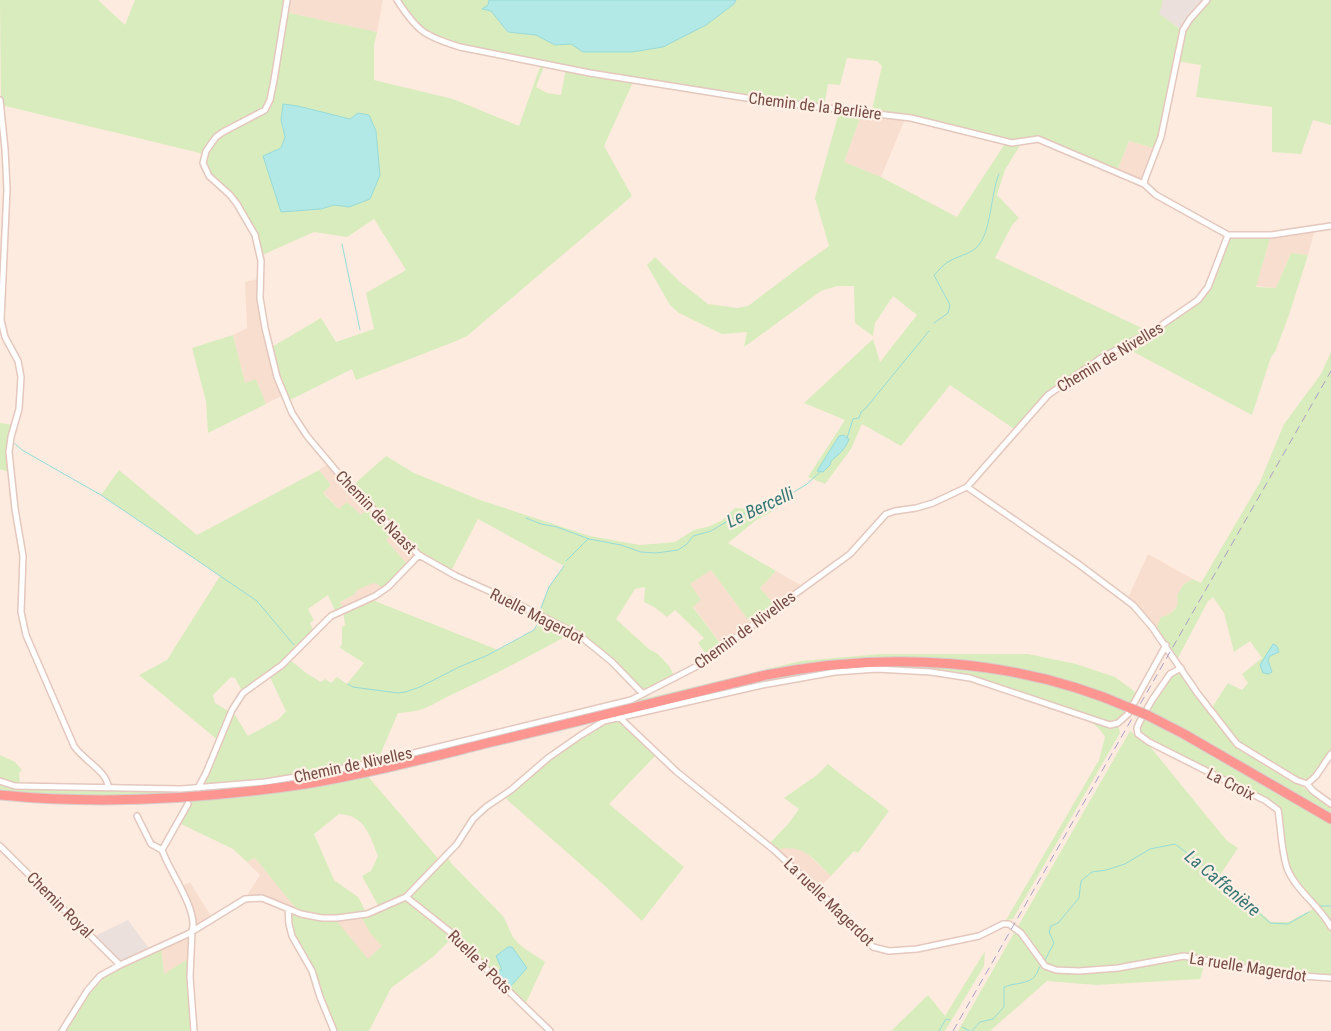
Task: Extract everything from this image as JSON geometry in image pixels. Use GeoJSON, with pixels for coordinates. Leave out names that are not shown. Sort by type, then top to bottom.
{"type":"FeatureCollection","features":[{"type":"Feature","properties":{"kind":"highway"},"geometry":{"type":"LineString","coordinates":[[0,795],[89,799],[164,798],[217,795],[305,784],[371,770],[766,675],[858,662],[932,662],[1005,671],[1068,686],[1112,700],[1184,734],[1331,819]]}},
{"type":"Feature","properties":{"kind":"street","name":"Chemin de Naast"},"geometry":{"type":"LineString","coordinates":[[198,788],[232,710],[242,693],[282,665],[331,616],[365,602],[388,588],[419,555],[344,480],[295,419],[283,395],[274,366],[260,302],[262,276],[260,256],[252,229],[233,199],[207,173],[203,164],[210,144],[216,137],[265,110],[272,93],[287,0]]}},
{"type":"Feature","properties":{"kind":"street","name":"Chemin de la Berlière"},"geometry":{"type":"LineString","coordinates":[[397,0],[410,20],[420,30],[443,42],[460,48],[590,73],[759,100],[911,118],[1012,143],[1038,139],[1144,184],[1156,195],[1228,235]]}},
{"type":"Feature","properties":{"kind":"street"},"geometry":{"type":"LineString","coordinates":[[1144,184],[1144,179],[1161,137],[1183,30],[1207,0]]}},
{"type":"Feature","properties":{"kind":"street"},"geometry":{"type":"LineString","coordinates":[[0,100],[7,189],[1,320],[5,337],[18,361],[21,376],[19,409],[8,452],[23,556],[22,620],[26,635],[74,746],[81,756],[106,777],[108,788]]}},
{"type":"Feature","properties":{"kind":"street"},"geometry":{"type":"LineString","coordinates":[[1228,235],[1264,236],[1331,226]]}},
{"type":"Feature","properties":{"kind":"street","name":"Chemin de Nivelles"},"geometry":{"type":"LineString","coordinates":[[0,781],[15,786],[198,788],[302,776],[377,762],[631,700],[706,662],[739,634],[845,559],[886,514],[933,503],[967,487],[1048,395],[1101,358],[1160,326],[1198,300],[1208,287],[1228,235]]}},
{"type":"Feature","properties":{"kind":"street"},"geometry":{"type":"LineString","coordinates":[[967,487],[1127,600],[1141,612],[1166,645],[1198,694],[1237,744],[1296,780],[1307,784],[1313,792],[1331,804]]}},
{"type":"Feature","properties":{"kind":"street","name":"Ruelle Magerdot"},"geometry":{"type":"LineString","coordinates":[[419,555],[456,576],[574,632],[596,647],[642,693]]}},
{"type":"Feature","properties":{"kind":"street"},"geometry":{"type":"LineString","coordinates":[[62,1031],[92,984],[100,976],[192,931],[245,899],[262,898],[300,914],[316,917],[350,918],[367,914],[406,897],[457,844],[473,819],[486,807],[511,790],[548,758],[598,724],[802,678],[856,670],[890,669],[970,678],[1107,724],[1115,725],[1128,714],[1166,645]]}},
{"type":"Feature","properties":{"kind":"street","name":"La Croix"},"geometry":{"type":"LineString","coordinates":[[1181,668],[1170,674],[1152,700],[1139,723],[1138,734],[1149,742],[1266,801],[1278,810],[1288,868],[1308,899],[1321,912],[1331,927]]}},
{"type":"Feature","properties":{"kind":"street","name":"La ruelle Magerdot"},"geometry":{"type":"LineString","coordinates":[[620,718],[681,776],[774,850],[832,904],[873,947],[889,951],[917,949],[979,936],[1003,924],[1009,924],[1021,932],[1044,964],[1052,970],[1103,970],[1184,956],[1275,974],[1331,978]]}},
{"type":"Feature","properties":{"kind":"street"},"geometry":{"type":"LineString","coordinates":[[1307,784],[1316,776],[1331,754]]}},
{"type":"Feature","properties":{"kind":"street"},"geometry":{"type":"LineString","coordinates":[[162,850],[188,804]]}},
{"type":"Feature","properties":{"kind":"street"},"geometry":{"type":"LineString","coordinates":[[137,816],[151,844],[162,850],[190,911],[194,926],[192,931],[190,977],[194,1031]]}},
{"type":"Feature","properties":{"kind":"street","name":"Chemin Royal"},"geometry":{"type":"LineString","coordinates":[[0,846],[120,965]]}},
{"type":"Feature","properties":{"kind":"street","name":"Ruelle à Pots"},"geometry":{"type":"LineString","coordinates":[[406,897],[454,935],[490,974],[550,1031]]}},
{"type":"Feature","properties":{"kind":"street"},"geometry":{"type":"LineString","coordinates":[[288,909],[292,936],[312,971],[334,1031]]}},
{"type":"Feature","properties":{"kind":"shaded area"},"geometry":{"type":"Polygon","coordinates":[[[287,0],[383,0],[377,32],[285,12],[287,0]]]}},
{"type":"Feature","properties":{"kind":"shaded area"},"geometry":{"type":"Polygon","coordinates":[[[1163,0],[1207,0],[1183,30],[1158,14],[1163,0]]]}},
{"type":"Feature","properties":{"kind":"shaded area"},"geometry":{"type":"Polygon","coordinates":[[[862,113],[906,117],[881,177],[844,162],[862,113]]]}},
{"type":"Feature","properties":{"kind":"shaded area"},"geometry":{"type":"Polygon","coordinates":[[[1129,141],[1156,149],[1143,179],[1140,181],[1117,171],[1129,141]]]}},
{"type":"Feature","properties":{"kind":"shaded area"},"geometry":{"type":"Polygon","coordinates":[[[1315,229],[1308,255],[1291,253],[1276,288],[1256,286],[1271,235],[1315,229]]]}},
{"type":"Feature","properties":{"kind":"shaded area"},"geometry":{"type":"Polygon","coordinates":[[[261,278],[259,294],[283,395],[266,404],[256,379],[245,384],[233,335],[247,328],[245,282],[261,278]]]}},
{"type":"Feature","properties":{"kind":"shaded area"},"geometry":{"type":"Polygon","coordinates":[[[329,463],[370,507],[361,515],[339,509],[323,492],[331,485],[319,470],[329,463]]]}},
{"type":"Feature","properties":{"kind":"shaded area"},"geometry":{"type":"Polygon","coordinates":[[[395,531],[419,555],[409,566],[385,540],[395,531]]]}},
{"type":"Feature","properties":{"kind":"shaded area"},"geometry":{"type":"Polygon","coordinates":[[[1148,554],[1193,579],[1183,585],[1177,606],[1170,614],[1163,617],[1155,631],[1127,600],[1148,554]]]}},
{"type":"Feature","properties":{"kind":"shaded area"},"geometry":{"type":"Polygon","coordinates":[[[711,570],[752,625],[723,647],[693,606],[690,584],[711,570]]]}},
{"type":"Feature","properties":{"kind":"shaded area"},"geometry":{"type":"Polygon","coordinates":[[[776,571],[804,587],[777,608],[760,588],[776,571]]]}},
{"type":"Feature","properties":{"kind":"shaded area"},"geometry":{"type":"Polygon","coordinates":[[[373,582],[378,584],[383,591],[343,610],[340,602],[373,582]]]}},
{"type":"Feature","properties":{"kind":"shaded area"},"geometry":{"type":"Polygon","coordinates":[[[788,847],[803,850],[831,876],[817,890],[774,850],[788,847]]]}},
{"type":"Feature","properties":{"kind":"shaded area"},"geometry":{"type":"Polygon","coordinates":[[[255,858],[299,911],[258,897],[244,900],[260,875],[247,862],[255,858]]]}},
{"type":"Feature","properties":{"kind":"shaded area"},"geometry":{"type":"Polygon","coordinates":[[[190,882],[212,918],[193,930],[192,917],[180,887],[190,882]]]}},
{"type":"Feature","properties":{"kind":"shaded area"},"geometry":{"type":"Polygon","coordinates":[[[361,916],[370,932],[382,946],[367,960],[334,919],[361,916]]]}},
{"type":"Feature","properties":{"kind":"shaded area"},"geometry":{"type":"Polygon","coordinates":[[[128,920],[151,951],[120,965],[95,936],[128,920]]]}},
{"type":"Feature","properties":{"kind":"shaded area"},"geometry":{"type":"Polygon","coordinates":[[[193,930],[191,957],[164,975],[161,947],[193,930]]]}},
{"type":"Feature","properties":{"kind":"green space"},"geometry":{"type":"Polygon","coordinates":[[[0,0],[98,0],[125,25],[135,0],[287,0],[285,12],[377,32],[374,45],[374,80],[453,99],[519,126],[541,64],[460,47],[425,33],[397,0],[489,0],[488,5],[483,9],[491,11],[508,32],[536,35],[555,45],[706,25],[734,4],[736,0],[1163,0],[1159,14],[1182,30],[1207,0],[1331,0],[1331,125],[1313,120],[1301,154],[1272,152],[1272,107],[1196,97],[1201,65],[1176,61],[1157,149],[1129,141],[1117,171],[1042,141],[1022,142],[1005,170],[997,195],[1019,218],[1012,225],[995,258],[1150,332],[1202,296],[1228,235],[1271,235],[1256,287],[1276,288],[1291,253],[1308,255],[1289,315],[1275,352],[1271,357],[1252,415],[1128,349],[1126,345],[1058,387],[1017,431],[950,385],[901,446],[862,424],[851,449],[825,484],[808,477],[845,420],[804,403],[873,339],[880,362],[917,315],[893,296],[875,323],[873,336],[855,323],[854,286],[837,286],[821,291],[744,347],[747,332],[722,334],[679,313],[670,305],[647,265],[655,257],[680,282],[708,304],[738,308],[748,306],[829,246],[815,198],[840,109],[862,113],[844,162],[881,177],[957,217],[1006,142],[911,118],[871,114],[882,66],[877,61],[847,58],[840,85],[828,84],[824,107],[634,80],[604,146],[632,196],[467,336],[356,380],[352,369],[286,402],[270,348],[321,318],[336,342],[374,329],[366,293],[406,270],[374,219],[347,237],[314,232],[260,256],[257,241],[237,204],[207,173],[204,154],[1,105],[0,0]],[[545,64],[536,87],[547,93],[561,95],[566,68],[545,64]],[[298,106],[281,120],[285,137],[281,148],[263,156],[321,209],[334,205],[349,207],[350,119],[298,106]]]}},
{"type":"Feature","properties":{"kind":"green space"},"geometry":{"type":"Polygon","coordinates":[[[233,335],[245,383],[256,379],[266,404],[208,433],[206,401],[192,348],[233,335]]]}},
{"type":"Feature","properties":{"kind":"green space"},"geometry":{"type":"Polygon","coordinates":[[[1331,352],[1331,751],[1319,771],[1310,779],[1298,779],[1237,741],[1211,709],[1228,683],[1242,690],[1248,683],[1242,674],[1262,658],[1250,641],[1234,652],[1224,613],[1213,597],[1208,601],[1178,658],[1155,631],[1161,617],[1172,612],[1178,604],[1177,596],[1183,585],[1193,579],[1201,583],[1260,482],[1284,424],[1321,374],[1331,352]]]}},
{"type":"Feature","properties":{"kind":"green space"},"geometry":{"type":"Polygon","coordinates":[[[0,423],[15,425],[11,437],[11,473],[0,469],[0,423]]]}},
{"type":"Feature","properties":{"kind":"green space"},"geometry":{"type":"Polygon","coordinates":[[[386,456],[414,473],[480,500],[590,536],[640,545],[675,542],[694,530],[721,521],[735,508],[750,509],[785,493],[791,500],[755,521],[728,543],[776,571],[760,588],[777,608],[752,625],[711,570],[690,584],[701,600],[693,607],[723,647],[711,657],[706,654],[698,643],[704,638],[675,610],[667,617],[644,602],[645,587],[635,589],[616,619],[649,649],[658,654],[669,666],[675,677],[642,693],[574,632],[428,707],[398,713],[377,762],[334,771],[198,788],[219,741],[139,675],[167,660],[220,576],[101,495],[119,470],[197,535],[319,470],[331,485],[323,493],[339,509],[347,502],[361,515],[370,506],[351,487],[386,456]],[[478,519],[450,573],[423,559],[395,531],[386,540],[409,566],[383,591],[378,584],[373,583],[357,590],[354,595],[340,602],[343,608],[370,599],[498,650],[534,630],[542,616],[538,614],[549,587],[564,566],[478,519]],[[328,595],[308,609],[314,620],[310,623],[314,632],[289,659],[321,682],[325,679],[331,683],[337,677],[347,684],[364,663],[340,648],[342,644],[342,627],[345,625],[343,610],[336,613],[328,595]],[[269,675],[246,690],[241,689],[235,678],[231,677],[213,695],[215,703],[227,710],[232,710],[248,736],[279,719],[286,711],[269,675]]]}},
{"type":"Feature","properties":{"kind":"green space"},"geometry":{"type":"Polygon","coordinates":[[[880,654],[1028,654],[1076,664],[1115,677],[1138,694],[1131,705],[961,661],[887,658],[842,660],[338,775],[228,791],[113,797],[0,792],[0,783],[13,788],[182,791],[271,783],[505,732],[801,661],[880,654]]]}},
{"type":"Feature","properties":{"kind":"green space"},"geometry":{"type":"Polygon","coordinates":[[[931,664],[991,672],[1050,684],[1089,696],[1128,712],[1123,718],[1110,724],[1083,713],[944,672],[840,670],[593,725],[590,721],[768,678],[845,666],[931,664]]]}},
{"type":"Feature","properties":{"kind":"green space"},"geometry":{"type":"Polygon","coordinates":[[[1174,673],[1182,675],[1239,748],[1331,805],[1331,815],[1146,711],[1174,673]]]}},
{"type":"Feature","properties":{"kind":"green space"},"geometry":{"type":"Polygon","coordinates":[[[1086,716],[1107,724],[1118,723],[1120,733],[1013,919],[1006,920],[1099,760],[1105,737],[1086,716]]]}},
{"type":"Feature","properties":{"kind":"green space"},"geometry":{"type":"Polygon","coordinates":[[[1142,718],[1229,764],[1331,823],[1331,980],[1287,978],[1205,962],[1200,979],[1096,985],[1047,981],[990,1031],[958,1031],[1130,731],[1148,744],[1227,841],[1238,848],[1220,875],[1271,922],[1288,922],[1313,909],[1300,893],[1290,869],[1278,806],[1146,740],[1138,731],[1142,718]]]}},
{"type":"Feature","properties":{"kind":"green space"},"geometry":{"type":"Polygon","coordinates":[[[624,719],[658,753],[609,804],[684,867],[642,921],[504,797],[549,760],[595,728],[624,719]]]}},
{"type":"Feature","properties":{"kind":"green space"},"geometry":{"type":"Polygon","coordinates":[[[0,755],[15,762],[22,770],[19,773],[20,784],[13,784],[0,779],[0,755]]]}},
{"type":"Feature","properties":{"kind":"green space"},"geometry":{"type":"Polygon","coordinates":[[[828,764],[889,811],[858,853],[854,851],[831,876],[812,858],[800,850],[784,848],[774,850],[768,845],[799,809],[784,798],[817,775],[828,764]]]}},
{"type":"Feature","properties":{"kind":"green space"},"geometry":{"type":"Polygon","coordinates":[[[366,774],[441,862],[447,857],[502,915],[516,941],[545,962],[525,1005],[455,935],[434,956],[391,988],[369,1031],[332,1031],[311,972],[290,936],[289,909],[298,911],[255,858],[247,862],[233,849],[179,823],[191,800],[366,774]],[[339,814],[314,834],[334,880],[358,897],[367,914],[380,909],[362,876],[371,871],[378,856],[369,834],[361,822],[348,815],[339,814]],[[361,916],[335,919],[368,959],[382,946],[370,933],[361,916]]]}},
{"type":"Feature","properties":{"kind":"green space"},"geometry":{"type":"Polygon","coordinates":[[[161,947],[164,974],[191,957],[194,1031],[62,1031],[100,976],[161,947]]]}},
{"type":"Feature","properties":{"kind":"green space"},"geometry":{"type":"Polygon","coordinates":[[[985,951],[984,966],[945,1031],[891,1031],[928,995],[945,1016],[985,951]]]}},
{"type":"Feature","properties":{"kind":"water"},"geometry":{"type":"Polygon","coordinates":[[[489,0],[736,0],[734,4],[706,25],[663,47],[632,52],[583,52],[571,44],[555,45],[536,35],[508,32],[491,11],[482,9],[488,5],[489,0]]]}},
{"type":"Feature","properties":{"kind":"water"},"geometry":{"type":"Polygon","coordinates":[[[283,104],[350,119],[358,113],[369,115],[376,131],[380,175],[370,199],[349,207],[334,205],[321,209],[281,212],[263,156],[281,148],[285,137],[281,120],[283,104]]]}},
{"type":"Feature","properties":{"kind":"water"},"geometry":{"type":"Polygon","coordinates":[[[844,435],[849,439],[844,449],[831,461],[830,465],[823,472],[817,471],[839,436],[844,435]]]}},
{"type":"Feature","properties":{"kind":"water"},"geometry":{"type":"Polygon","coordinates":[[[1273,644],[1277,646],[1279,652],[1270,656],[1268,660],[1272,672],[1269,674],[1263,673],[1260,665],[1273,644]]]}},
{"type":"Feature","properties":{"kind":"water"},"geometry":{"type":"Polygon","coordinates":[[[508,947],[512,947],[527,968],[510,987],[499,974],[499,970],[502,970],[496,956],[508,947]]]}},
{"type":"Feature","properties":{"kind":"waterway"},"geometry":{"type":"LineString","coordinates":[[934,323],[948,313],[950,305],[934,275],[946,263],[976,248],[981,241],[988,224],[999,174]]}},
{"type":"Feature","properties":{"kind":"waterway"},"geometry":{"type":"LineString","coordinates":[[342,244],[360,330]]}},
{"type":"Feature","properties":{"kind":"waterway","name":"Le Bercelli"},"geometry":{"type":"LineString","coordinates":[[847,438],[853,419],[859,418],[861,412],[929,331]]}},
{"type":"Feature","properties":{"kind":"waterway"},"geometry":{"type":"LineString","coordinates":[[13,442],[22,450],[101,495],[257,601],[294,645]]}},
{"type":"Feature","properties":{"kind":"waterway","name":"Le Bercelli"},"geometry":{"type":"LineString","coordinates":[[526,518],[589,539],[621,545],[641,552],[656,553],[678,550],[687,544],[693,536],[711,531],[731,519],[784,498],[807,484],[820,472]]}},
{"type":"Feature","properties":{"kind":"waterway"},"geometry":{"type":"LineString","coordinates":[[566,561],[588,539]]}},
{"type":"Feature","properties":{"kind":"waterway"},"geometry":{"type":"LineString","coordinates":[[541,608],[549,587],[564,566]]}},
{"type":"Feature","properties":{"kind":"waterway"},"geometry":{"type":"LineString","coordinates":[[348,684],[353,687],[398,693],[420,687],[488,655],[534,630],[541,618]]}},
{"type":"Feature","properties":{"kind":"waterway","name":"La Caffenière"},"geometry":{"type":"LineString","coordinates":[[1044,962],[1054,943],[1049,932],[1051,926],[1058,923],[1079,898],[1081,881],[1092,872],[1125,864],[1150,849],[1175,844],[1225,882],[1270,923],[1288,924],[1309,912]]}},
{"type":"Feature","properties":{"kind":"waterway","name":"La Caffenière"},"geometry":{"type":"LineString","coordinates":[[1319,906],[1331,906]]}},
{"type":"Feature","properties":{"kind":"waterway","name":"La Caffenière"},"geometry":{"type":"LineString","coordinates":[[972,1031],[980,1022],[993,1019],[1004,1007],[1004,987],[1033,979],[1041,965]]}},
{"type":"Feature","properties":{"kind":"waterway"},"geometry":{"type":"LineString","coordinates":[[939,1031],[946,1019],[950,1020]]}},
{"type":"Feature","properties":{"kind":"waterway"},"geometry":{"type":"LineString","coordinates":[[962,1027],[970,1031]]}},
{"type":"Feature","properties":{"kind":"railway"},"geometry":{"type":"LineString","coordinates":[[953,1031],[1331,371]]}}]}
